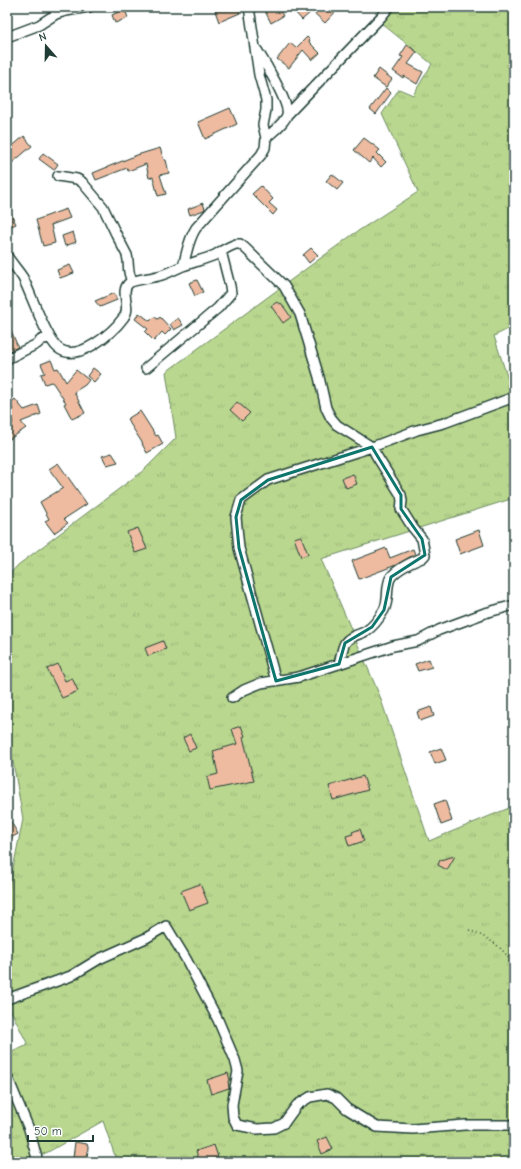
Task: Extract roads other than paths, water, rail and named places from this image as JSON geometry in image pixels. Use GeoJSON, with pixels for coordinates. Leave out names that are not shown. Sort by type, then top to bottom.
{"type":"FeatureCollection","features":[{"type":"Feature","properties":{"kind":"street"},"geometry":{"type":"LineString","coordinates":[[7,37],[39,25],[56,14],[77,8],[89,7]]}},
{"type":"Feature","properties":{"kind":"street"},"geometry":{"type":"LineString","coordinates":[[183,266],[191,235],[262,155],[265,148],[266,138],[263,126],[266,100],[259,75],[249,7]]}},
{"type":"Feature","properties":{"kind":"street"},"geometry":{"type":"LineString","coordinates":[[287,114],[389,7]]}},
{"type":"Feature","properties":{"kind":"street"},"geometry":{"type":"LineString","coordinates":[[255,46],[280,90],[288,108],[285,120],[266,138]]}},
{"type":"Feature","properties":{"kind":"street"},"geometry":{"type":"LineString","coordinates":[[58,176],[80,180],[103,207],[128,255],[128,270],[132,281]]}},
{"type":"Feature","properties":{"kind":"street"},"geometry":{"type":"LineString","coordinates":[[7,256],[22,278],[50,337],[58,348],[65,352],[74,352],[85,349],[96,344],[107,336],[127,312],[125,292],[127,285],[132,281],[145,280],[160,276],[232,245],[240,244],[284,286],[300,314],[319,377],[324,402],[331,418],[342,428],[372,447],[401,495],[401,509],[422,540],[425,555],[396,572],[391,577],[388,583],[387,602],[384,610],[372,627],[349,639],[345,643],[339,664]]}},
{"type":"Feature","properties":{"kind":"street"},"geometry":{"type":"LineString","coordinates":[[146,368],[218,308],[231,293],[221,251]]}},
{"type":"Feature","properties":{"kind":"street"},"geometry":{"type":"LineString","coordinates":[[187,255],[195,262]]}},
{"type":"Feature","properties":{"kind":"street"},"geometry":{"type":"LineString","coordinates":[[7,359],[37,344],[41,340],[50,337]]}},
{"type":"Feature","properties":{"kind":"street"},"geometry":{"type":"LineString","coordinates":[[276,680],[239,548],[236,517],[241,500],[268,480],[372,447],[417,430],[444,423],[514,397]]}},
{"type":"Feature","properties":{"kind":"street"},"geometry":{"type":"LineString","coordinates":[[232,698],[244,690],[261,683],[300,677],[393,646],[418,641],[439,630],[478,615],[514,605]]}},
{"type":"Feature","properties":{"kind":"street"},"geometry":{"type":"LineString","coordinates":[[7,1000],[70,976],[99,959],[146,938],[166,926],[186,959],[218,1020],[235,1060],[238,1072],[232,1105],[232,1117],[237,1125],[257,1129],[274,1128],[284,1123],[297,1105],[310,1097],[327,1094],[336,1098],[347,1109],[376,1127],[413,1129],[514,1125]]}},
{"type":"Feature","properties":{"kind":"street"},"geometry":{"type":"LineString","coordinates":[[7,1076],[29,1129],[38,1162]]}}]}
